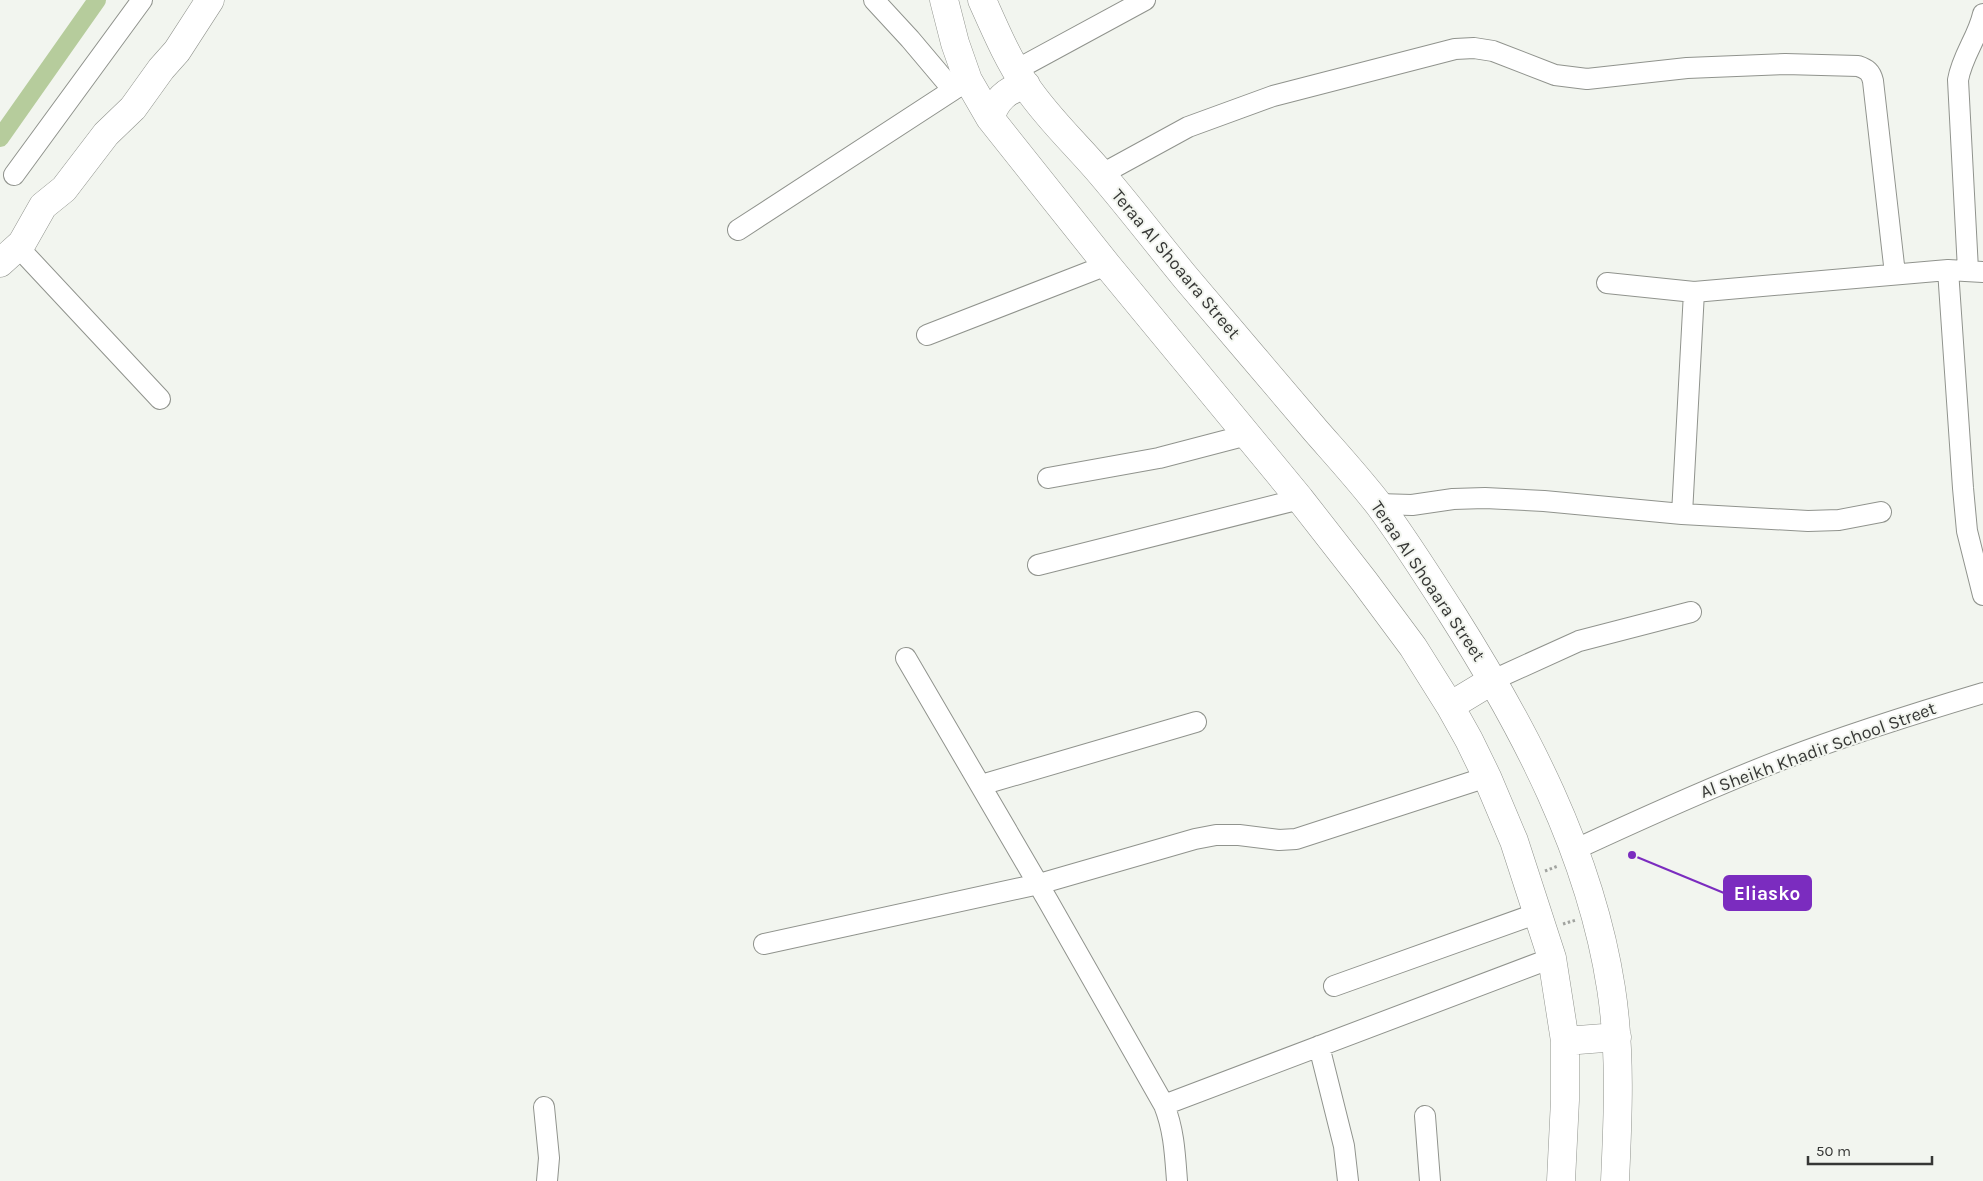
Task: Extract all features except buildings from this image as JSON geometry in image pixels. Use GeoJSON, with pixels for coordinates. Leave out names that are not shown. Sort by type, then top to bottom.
{"type":"FeatureCollection","features":[{"type":"Feature","properties":{"kind":"main road"},"geometry":{"type":"LineString","coordinates":[[9,255],[43,206],[64,189],[106,134],[133,108],[161,69],[177,51],[210,0]]}},
{"type":"Feature","properties":{"kind":"main road"},"geometry":{"type":"LineString","coordinates":[[944,0],[955,43],[961,85],[990,118],[1107,265],[1300,499],[1407,640],[1450,706],[1487,777],[1506,821],[1527,878],[1552,958],[1565,1041],[1565,1100],[1561,1181]]}},
{"type":"Feature","properties":{"kind":"main road","name":"Teraa Al Shoaara Street"},"geometry":{"type":"LineString","coordinates":[[982,0],[1021,77],[1049,115],[1102,174],[1170,258],[1378,504],[1413,553],[1493,680],[1534,758],[1576,854],[1595,914],[1611,986],[1617,1036],[1619,1101],[1615,1181]]}},
{"type":"Feature","properties":{"kind":"main road"},"geometry":{"type":"LineString","coordinates":[[955,43],[968,45],[981,42],[996,29]]}},
{"type":"Feature","properties":{"kind":"main road"},"geometry":{"type":"LineString","coordinates":[[990,118],[997,102],[1017,87],[1021,77]]}},
{"type":"Feature","properties":{"kind":"main road"},"geometry":{"type":"LineString","coordinates":[[1450,706],[1493,680]]}},
{"type":"Feature","properties":{"kind":"main road"},"geometry":{"type":"LineString","coordinates":[[1565,1041],[1617,1036]]}},
{"type":"Feature","properties":{"kind":"street"},"geometry":{"type":"LineString","coordinates":[[14,175],[142,0]]}},
{"type":"Feature","properties":{"kind":"street"},"geometry":{"type":"LineString","coordinates":[[738,230],[961,85],[910,39],[874,0]]}},
{"type":"Feature","properties":{"kind":"street"},"geometry":{"type":"LineString","coordinates":[[1021,77],[1145,0]]}},
{"type":"Feature","properties":{"kind":"street"},"geometry":{"type":"LineString","coordinates":[[1607,283],[1694,292],[1948,270],[1976,271],[1958,80],[1963,61],[1978,31],[1983,14]]}},
{"type":"Feature","properties":{"kind":"street"},"geometry":{"type":"LineString","coordinates":[[1102,174],[1188,127],[1265,99],[1455,48],[1493,51],[1555,75],[1587,79],[1687,68],[1785,64],[1858,66],[1867,69],[1873,81],[1895,274]]}},
{"type":"Feature","properties":{"kind":"street"},"geometry":{"type":"LineString","coordinates":[[9,255],[160,399]]}},
{"type":"Feature","properties":{"kind":"street"},"geometry":{"type":"LineString","coordinates":[[927,335],[1107,265]]}},
{"type":"Feature","properties":{"kind":"street"},"geometry":{"type":"LineString","coordinates":[[1948,270],[1964,496],[1968,531],[1983,595]]}},
{"type":"Feature","properties":{"kind":"street"},"geometry":{"type":"LineString","coordinates":[[1682,514],[1694,292]]}},
{"type":"Feature","properties":{"kind":"street"},"geometry":{"type":"LineString","coordinates":[[1048,478],[1159,458],[1247,435]]}},
{"type":"Feature","properties":{"kind":"street"},"geometry":{"type":"LineString","coordinates":[[1378,504],[1412,505],[1453,498],[1484,498],[1544,501],[1682,514],[1808,521],[1839,520],[1881,512]]}},
{"type":"Feature","properties":{"kind":"street"},"geometry":{"type":"LineString","coordinates":[[1038,565],[1300,499]]}},
{"type":"Feature","properties":{"kind":"street"},"geometry":{"type":"LineString","coordinates":[[1493,680],[1579,641],[1690,612]]}},
{"type":"Feature","properties":{"kind":"street"},"geometry":{"type":"LineString","coordinates":[[906,658],[1164,1105],[1174,1139],[1176,1181]]}},
{"type":"Feature","properties":{"kind":"street","name":"Al Sheikh Khadir School Street"},"geometry":{"type":"LineString","coordinates":[[1576,854],[1704,791],[1786,758],[1983,693]]}},
{"type":"Feature","properties":{"kind":"street"},"geometry":{"type":"LineString","coordinates":[[981,785],[1196,722]]}},
{"type":"Feature","properties":{"kind":"street"},"geometry":{"type":"LineString","coordinates":[[764,944],[1038,884],[1195,840],[1239,834],[1279,840],[1296,839],[1487,777]]}},
{"type":"Feature","properties":{"kind":"street"},"geometry":{"type":"LineString","coordinates":[[1334,986],[1541,922]]}},
{"type":"Feature","properties":{"kind":"street"},"geometry":{"type":"LineString","coordinates":[[1164,1105],[1552,958]]}},
{"type":"Feature","properties":{"kind":"street"},"geometry":{"type":"LineString","coordinates":[[1319,1046],[1344,1146],[1348,1181]]}},
{"type":"Feature","properties":{"kind":"street"},"geometry":{"type":"LineString","coordinates":[[544,1107],[549,1158],[547,1181]]}},
{"type":"Feature","properties":{"kind":"street"},"geometry":{"type":"LineString","coordinates":[[1425,1116],[1430,1181]]}},
{"type":"Feature","properties":{"kind":"path"},"geometry":{"type":"LineString","coordinates":[[1527,878],[1576,854]]}},
{"type":"Feature","properties":{"kind":"path"},"geometry":{"type":"LineString","coordinates":[[1541,922],[1595,914]]}},
{"type":"Feature","properties":{"kind":"waterway"},"geometry":{"type":"LineString","coordinates":[[0,138],[97,0]]}},
{"type":"Feature","properties":{"kind":"place","name":"Eliasko"},"geometry":{"type":"Point","coordinates":[1632,855]}}]}
